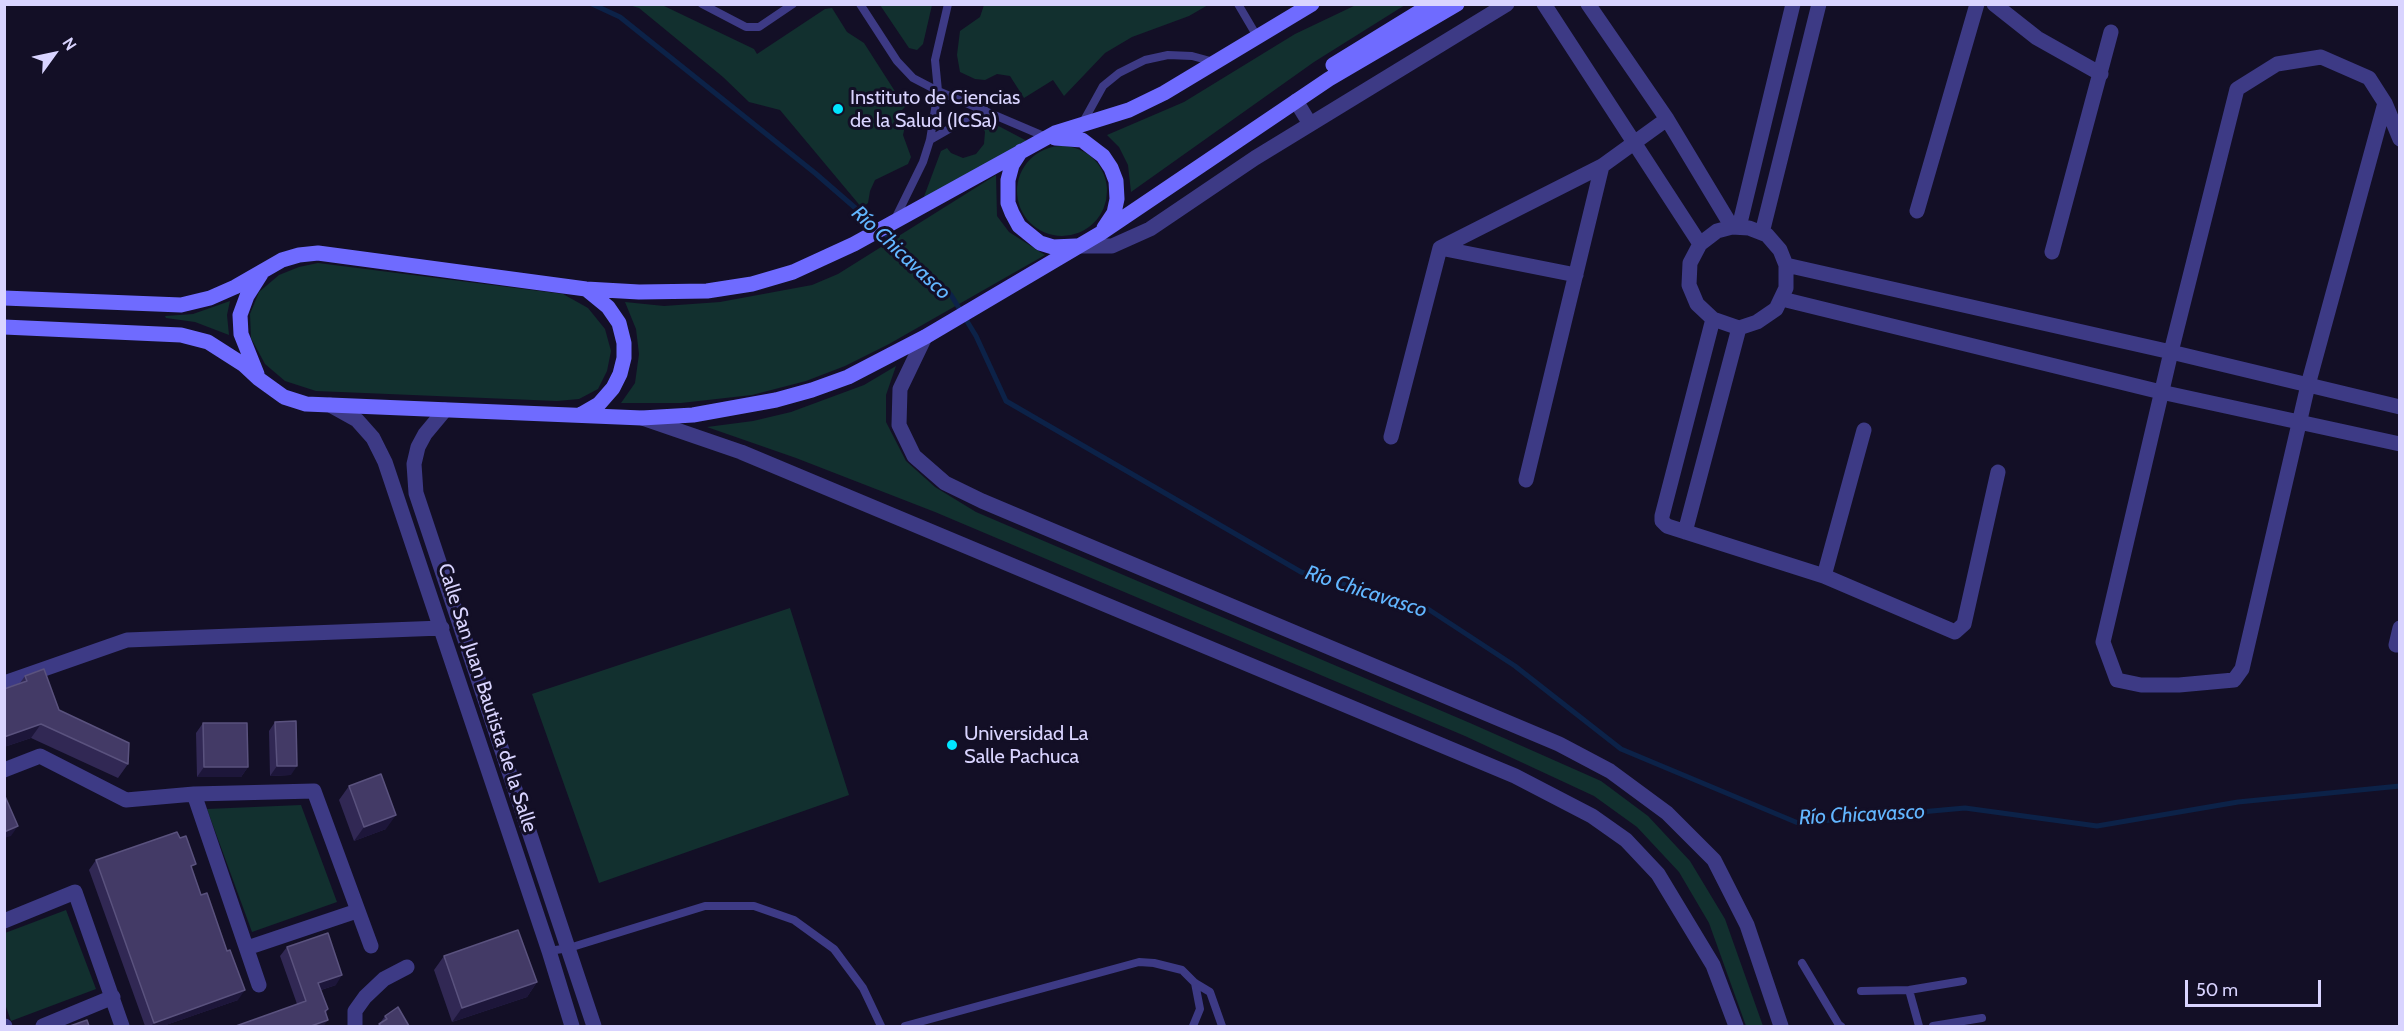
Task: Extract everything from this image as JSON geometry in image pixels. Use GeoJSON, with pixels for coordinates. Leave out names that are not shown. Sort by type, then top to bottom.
{"type":"FeatureCollection","features":[{"type":"Feature","properties":{"kind":"main road"},"geometry":{"type":"LineString","coordinates":[[4,298],[181,305],[210,298],[282,261],[299,255],[318,253],[586,289],[639,292],[707,291],[752,284],[793,272],[854,244],[1047,138],[1129,110],[1188,81],[1312,4]]}},
{"type":"Feature","properties":{"kind":"main road"},"geometry":{"type":"LineString","coordinates":[[1289,19],[1325,4]]}},
{"type":"Feature","properties":{"kind":"main road"},"geometry":{"type":"LineString","coordinates":[[1296,100],[1331,66],[1432,4]]}},
{"type":"Feature","properties":{"kind":"main road"},"geometry":{"type":"LineString","coordinates":[[4,327],[181,335],[216,346],[284,397],[306,404],[642,418],[693,415],[756,404],[812,390],[848,377],[926,337],[1101,232],[1329,79],[1457,4]]}},
{"type":"Feature","properties":{"kind":"main road"},"geometry":{"type":"LineString","coordinates":[[1047,138],[1065,137],[1082,140],[1104,156],[1111,168],[1116,182],[1117,199],[1114,213],[1101,232]]}},
{"type":"Feature","properties":{"kind":"main road"},"geometry":{"type":"LineString","coordinates":[[1021,151],[1012,165],[1007,194],[1008,203],[1019,226],[1040,243],[1053,247],[1079,246]]}},
{"type":"Feature","properties":{"kind":"main road"},"geometry":{"type":"LineString","coordinates":[[259,380],[241,334],[240,315],[247,296],[262,272]]}},
{"type":"Feature","properties":{"kind":"main road"},"geometry":{"type":"LineString","coordinates":[[580,415],[599,404],[613,388],[624,358],[624,343],[619,323],[608,307],[586,289]]}},
{"type":"Feature","properties":{"kind":"street"},"geometry":{"type":"LineString","coordinates":[[1079,246],[1112,246],[1150,229],[1255,158],[1507,4]]}},
{"type":"Feature","properties":{"kind":"street"},"geometry":{"type":"LineString","coordinates":[[1544,4],[1700,244]]}},
{"type":"Feature","properties":{"kind":"street"},"geometry":{"type":"LineString","coordinates":[[1588,4],[1667,119],[1735,227]]}},
{"type":"Feature","properties":{"kind":"street"},"geometry":{"type":"LineString","coordinates":[[1762,233],[1819,4]]}},
{"type":"Feature","properties":{"kind":"street"},"geometry":{"type":"LineString","coordinates":[[1917,211],[1977,4]]}},
{"type":"Feature","properties":{"kind":"street"},"geometry":{"type":"LineString","coordinates":[[1994,4],[2037,38],[2101,74]]}},
{"type":"Feature","properties":{"kind":"street"},"geometry":{"type":"LineString","coordinates":[[1735,227],[1790,7]]}},
{"type":"Feature","properties":{"kind":"street"},"geometry":{"type":"LineString","coordinates":[[1790,7],[1810,40]]}},
{"type":"Feature","properties":{"kind":"street"},"geometry":{"type":"LineString","coordinates":[[2052,252],[2111,32]]}},
{"type":"Feature","properties":{"kind":"street"},"geometry":{"type":"LineString","coordinates":[[2385,103],[2308,385],[2242,669],[2234,680],[2178,685],[2141,685],[2117,680],[2103,642],[2171,352],[2237,89],[2277,64],[2321,57],[2369,78],[2385,103],[2400,139]]}},
{"type":"Feature","properties":{"kind":"street"},"geometry":{"type":"LineString","coordinates":[[1296,100],[1310,124]]}},
{"type":"Feature","properties":{"kind":"street"},"geometry":{"type":"LineString","coordinates":[[1391,437],[1440,248],[1602,166],[1667,119]]}},
{"type":"Feature","properties":{"kind":"street"},"geometry":{"type":"LineString","coordinates":[[1526,480],[1602,166]]}},
{"type":"Feature","properties":{"kind":"street"},"geometry":{"type":"LineString","coordinates":[[1735,227],[1749,228],[1762,233],[1767,235],[1780,250],[1786,265],[1786,288],[1782,299],[1767,317],[1739,327],[1713,319],[1697,304],[1689,285],[1690,263],[1700,244],[1717,231],[1735,227]]}},
{"type":"Feature","properties":{"kind":"street"},"geometry":{"type":"LineString","coordinates":[[1440,248],[1576,275]]}},
{"type":"Feature","properties":{"kind":"street"},"geometry":{"type":"LineString","coordinates":[[1786,265],[2171,352],[2400,408]]}},
{"type":"Feature","properties":{"kind":"street"},"geometry":{"type":"LineString","coordinates":[[1782,299],[2162,392],[2400,444]]}},
{"type":"Feature","properties":{"kind":"street"},"geometry":{"type":"LineString","coordinates":[[1713,319],[1662,516],[1662,521],[1666,526],[1824,576],[1955,632],[1964,624],[1998,472]]}},
{"type":"Feature","properties":{"kind":"street"},"geometry":{"type":"LineString","coordinates":[[1684,532],[1739,327]]}},
{"type":"Feature","properties":{"kind":"street"},"geometry":{"type":"LineString","coordinates":[[926,337],[900,389],[899,425],[914,456],[945,483],[982,501],[1559,744],[1610,771],[1667,813],[1714,860],[1747,925],[1781,1026]]}},
{"type":"Feature","properties":{"kind":"street","name":"Calle San Juan Bautista de la Salle"},"geometry":{"type":"LineString","coordinates":[[330,405],[357,420],[373,438],[386,462],[572,1026]]}},
{"type":"Feature","properties":{"kind":"street","name":"Calle San Juan Bautista de la Salle"},"geometry":{"type":"LineString","coordinates":[[445,410],[425,434],[418,447],[414,464],[416,493],[594,1026]]}},
{"type":"Feature","properties":{"kind":"street"},"geometry":{"type":"LineString","coordinates":[[642,418],[741,452],[1515,777],[1592,816],[1626,840],[1658,874],[1713,965],[1736,1026]]}},
{"type":"Feature","properties":{"kind":"street"},"geometry":{"type":"LineString","coordinates":[[1824,576],[1864,430]]}},
{"type":"Feature","properties":{"kind":"street"},"geometry":{"type":"LineString","coordinates":[[4,683],[127,640],[442,628]]}},
{"type":"Feature","properties":{"kind":"street"},"geometry":{"type":"LineString","coordinates":[[2400,628],[2396,645],[2400,645]]}},
{"type":"Feature","properties":{"kind":"street"},"geometry":{"type":"LineString","coordinates":[[4,770],[40,756],[126,800],[194,794],[314,791],[371,946]]}},
{"type":"Feature","properties":{"kind":"street"},"geometry":{"type":"LineString","coordinates":[[194,794],[259,985]]}},
{"type":"Feature","properties":{"kind":"street"},"geometry":{"type":"LineString","coordinates":[[4,921],[75,892],[122,1026]]}},
{"type":"Feature","properties":{"kind":"street"},"geometry":{"type":"LineString","coordinates":[[247,948],[357,910]]}},
{"type":"Feature","properties":{"kind":"street"},"geometry":{"type":"LineString","coordinates":[[355,1026],[355,1011],[365,997],[384,979],[407,967]]}},
{"type":"Feature","properties":{"kind":"street"},"geometry":{"type":"LineString","coordinates":[[43,1026],[113,997]]}},
{"type":"Feature","properties":{"kind":"lane"},"geometry":{"type":"LineString","coordinates":[[702,4],[746,27],[759,27],[793,4]]}},
{"type":"Feature","properties":{"kind":"lane"},"geometry":{"type":"LineString","coordinates":[[860,4],[897,61],[913,78],[1047,138]]}},
{"type":"Feature","properties":{"kind":"lane"},"geometry":{"type":"LineString","coordinates":[[888,225],[923,162],[930,140],[938,91],[935,60],[948,4]]}},
{"type":"Feature","properties":{"kind":"lane"},"geometry":{"type":"LineString","coordinates":[[1238,4],[1258,38]]}},
{"type":"Feature","properties":{"kind":"lane"},"geometry":{"type":"LineString","coordinates":[[1082,125],[1103,86],[1119,73],[1145,60],[1168,55],[1192,56],[1218,62]]}},
{"type":"Feature","properties":{"kind":"lane"},"geometry":{"type":"LineString","coordinates":[[930,140],[984,110]]}},
{"type":"Feature","properties":{"kind":"lane"},"geometry":{"type":"LineString","coordinates":[[549,951],[569,948],[705,906],[754,906],[794,920],[834,949],[863,988],[881,1026]]}},
{"type":"Feature","properties":{"kind":"lane"},"geometry":{"type":"LineString","coordinates":[[911,1026],[1139,962],[1182,969],[1195,983],[1210,992],[1222,1026]]}},
{"type":"Feature","properties":{"kind":"lane"},"geometry":{"type":"LineString","coordinates":[[1802,963],[1841,1026]]}},
{"type":"Feature","properties":{"kind":"lane"},"geometry":{"type":"LineString","coordinates":[[1861,991],[1909,990],[1963,981]]}},
{"type":"Feature","properties":{"kind":"lane"},"geometry":{"type":"LineString","coordinates":[[1193,1026],[1200,1009],[1195,983]]}},
{"type":"Feature","properties":{"kind":"lane"},"geometry":{"type":"LineString","coordinates":[[1909,990],[1919,1026]]}},
{"type":"Feature","properties":{"kind":"lane"},"geometry":{"type":"LineString","coordinates":[[1933,1026],[1982,1018]]}},
{"type":"Feature","properties":{"kind":"green space"},"geometry":{"type":"Polygon","coordinates":[[[984,4],[1208,5],[1189,16],[1132,37],[1105,53],[1064,96],[1053,80],[1024,98],[1010,76],[997,74],[985,80],[975,79],[960,72],[957,55],[960,31],[980,17],[984,4]]]}},
{"type":"Feature","properties":{"kind":"green space"},"geometry":{"type":"Polygon","coordinates":[[[1358,4],[1405,5],[1314,62],[1131,192],[1128,165],[1119,147],[1107,135],[1184,102],[1295,34],[1358,4]]]}},
{"type":"Feature","properties":{"kind":"green space"},"geometry":{"type":"Polygon","coordinates":[[[629,5],[662,5],[754,49],[757,54],[825,9],[832,8],[847,32],[864,43],[905,107],[901,111],[906,122],[903,135],[911,157],[908,164],[875,180],[868,203],[862,208],[780,110],[749,102],[723,77],[639,8],[629,5]]]}},
{"type":"Feature","properties":{"kind":"green space"},"geometry":{"type":"Polygon","coordinates":[[[880,5],[932,5],[923,44],[917,50],[909,48],[880,5]]]}},
{"type":"Feature","properties":{"kind":"green space"},"geometry":{"type":"Polygon","coordinates":[[[989,121],[1027,141],[922,202],[941,151],[947,148],[951,153],[963,158],[976,154],[984,144],[985,132],[982,125],[989,121]]]}},
{"type":"Feature","properties":{"kind":"green space"},"geometry":{"type":"Polygon","coordinates":[[[1062,146],[1079,149],[1094,159],[1104,174],[1107,191],[1104,208],[1094,223],[1079,233],[1062,236],[1045,233],[1030,223],[1020,208],[1017,191],[1020,174],[1030,159],[1045,149],[1062,146]]]}},
{"type":"Feature","properties":{"kind":"green space"},"geometry":{"type":"Polygon","coordinates":[[[996,175],[997,216],[1009,232],[1045,255],[889,344],[845,366],[806,381],[752,395],[681,403],[621,403],[635,383],[639,354],[636,329],[625,302],[664,306],[720,302],[812,285],[838,274],[996,175]]]}},
{"type":"Feature","properties":{"kind":"green space"},"geometry":{"type":"Polygon","coordinates":[[[318,263],[563,294],[588,308],[605,329],[611,351],[607,371],[598,389],[579,399],[557,401],[316,391],[285,381],[265,364],[251,338],[250,314],[259,292],[279,275],[318,263]]]}},
{"type":"Feature","properties":{"kind":"green space"},"geometry":{"type":"Polygon","coordinates":[[[230,301],[227,315],[229,335],[195,322],[165,316],[193,314],[230,301]]]}},
{"type":"Feature","properties":{"kind":"green space"},"geometry":{"type":"Polygon","coordinates":[[[896,366],[886,395],[886,422],[906,461],[935,487],[976,512],[1601,781],[1648,816],[1690,861],[1725,919],[1763,1026],[1746,1026],[1709,923],[1679,872],[1637,827],[1594,796],[1465,736],[935,512],[796,458],[707,427],[753,421],[791,412],[864,385],[896,366]]]}},
{"type":"Feature","properties":{"kind":"green space"},"geometry":{"type":"Polygon","coordinates":[[[790,608],[849,795],[599,883],[532,694],[790,608]]]}},
{"type":"Feature","properties":{"kind":"green space"},"geometry":{"type":"Polygon","coordinates":[[[301,805],[337,902],[252,932],[207,809],[301,805]]]}},
{"type":"Feature","properties":{"kind":"green space"},"geometry":{"type":"Polygon","coordinates":[[[66,910],[96,989],[11,1021],[5,1004],[5,933],[66,910]]]}},
{"type":"Feature","properties":{"kind":"building"},"geometry":{"type":"Polygon","coordinates":[[[44,669],[59,710],[129,743],[128,764],[41,724],[4,737],[4,689],[27,681],[25,676],[44,669]]]}},
{"type":"Feature","properties":{"kind":"building"},"geometry":{"type":"Polygon","coordinates":[[[296,721],[297,766],[277,766],[275,722],[296,721]]]}},
{"type":"Feature","properties":{"kind":"building"},"geometry":{"type":"Polygon","coordinates":[[[203,723],[247,723],[248,767],[204,767],[203,723]]]}},
{"type":"Feature","properties":{"kind":"building"},"geometry":{"type":"Polygon","coordinates":[[[381,774],[396,815],[364,827],[349,786],[381,774]]]}},
{"type":"Feature","properties":{"kind":"building"},"geometry":{"type":"Polygon","coordinates":[[[4,794],[18,826],[4,832],[4,794]]]}},
{"type":"Feature","properties":{"kind":"building"},"geometry":{"type":"Polygon","coordinates":[[[177,832],[180,838],[186,836],[196,864],[191,866],[201,895],[207,893],[227,951],[230,950],[245,990],[154,1023],[96,860],[177,832]]]}},
{"type":"Feature","properties":{"kind":"building"},"geometry":{"type":"Polygon","coordinates":[[[518,930],[537,982],[462,1008],[444,956],[518,930]]]}},
{"type":"Feature","properties":{"kind":"building"},"geometry":{"type":"Polygon","coordinates":[[[328,933],[342,975],[318,983],[328,1009],[325,1011],[328,1020],[311,1026],[236,1026],[306,1001],[287,947],[328,933]]]}},
{"type":"Feature","properties":{"kind":"building"},"geometry":{"type":"Polygon","coordinates":[[[398,1007],[409,1026],[381,1026],[379,1024],[387,1019],[385,1016],[398,1007]]]}},
{"type":"Feature","properties":{"kind":"building"},"geometry":{"type":"Polygon","coordinates":[[[87,1020],[89,1026],[70,1026],[87,1020]]]}},
{"type":"Feature","properties":{"kind":"waterway","name":"Río Chicavasco"},"geometry":{"type":"LineString","coordinates":[[592,4],[620,17],[815,173],[898,245],[951,295],[976,336],[1006,401],[1301,572],[1428,609],[1515,666],[1621,749],[1798,823],[1965,808],[2097,826],[2238,802],[2400,786]]}},
{"type":"Feature","properties":{"kind":"place","name":"Instituto de Ciencias de la Salud (ICSa)"},"geometry":{"type":"Point","coordinates":[838,109]}},
{"type":"Feature","properties":{"kind":"place","name":"Universidad La Salle Pachuca"},"geometry":{"type":"Point","coordinates":[952,745]}}]}
